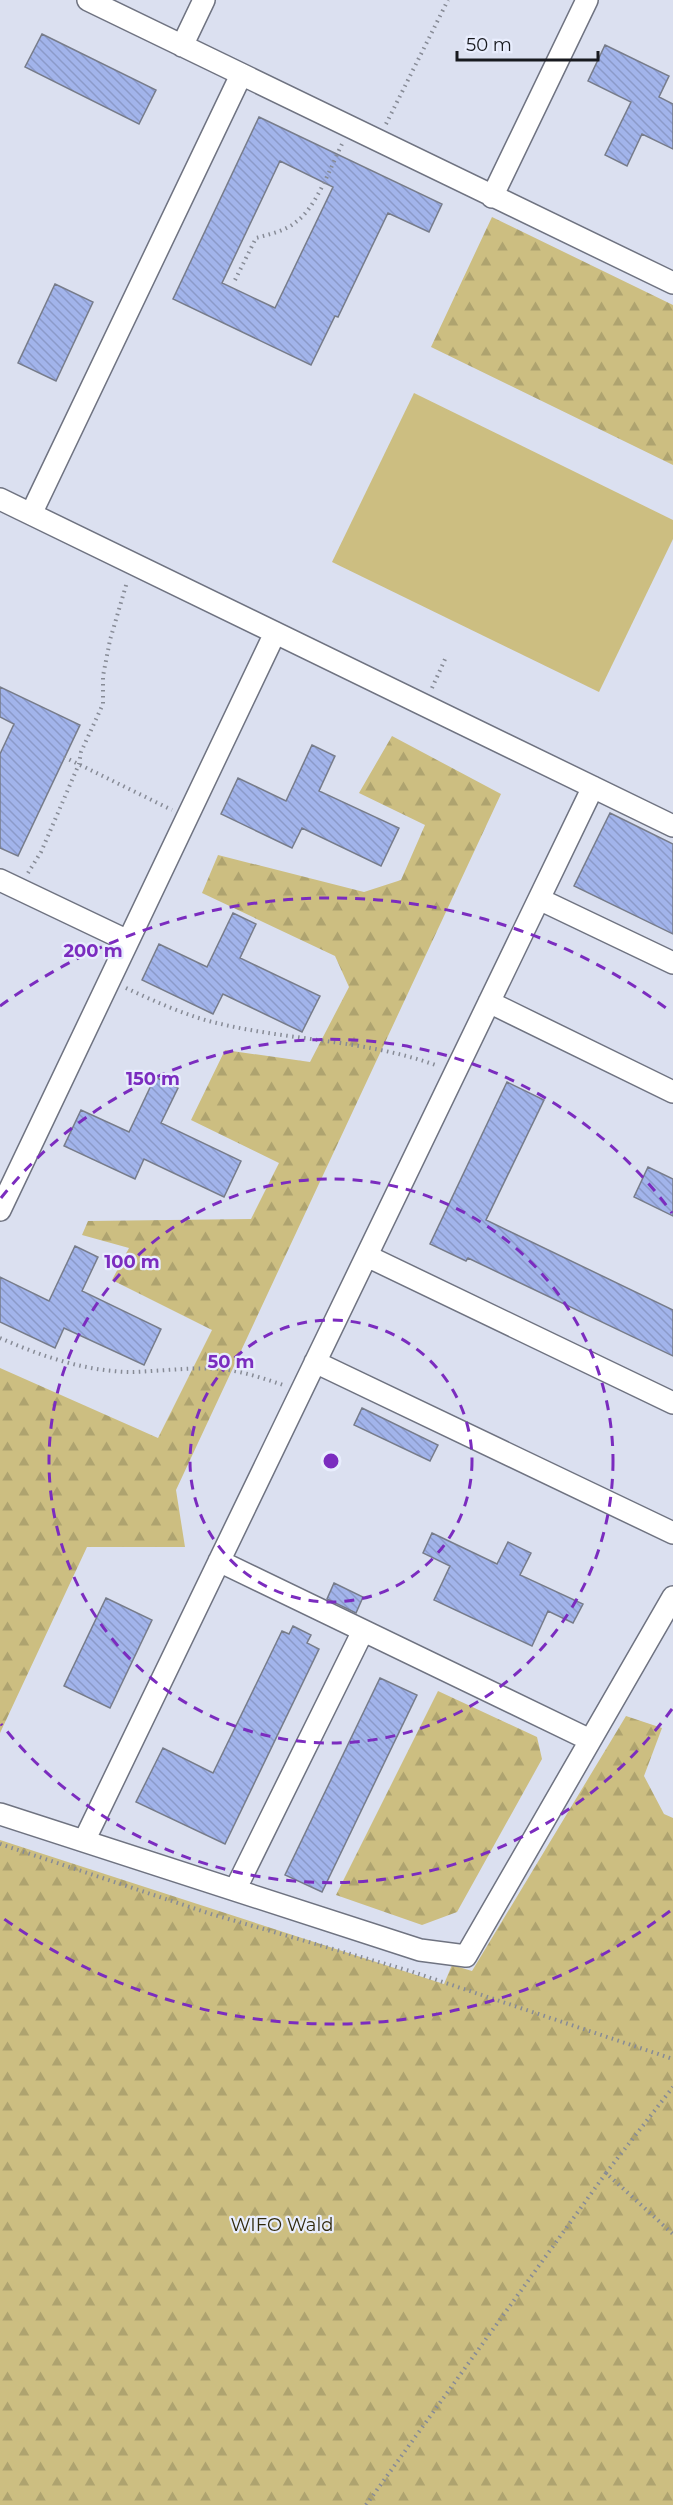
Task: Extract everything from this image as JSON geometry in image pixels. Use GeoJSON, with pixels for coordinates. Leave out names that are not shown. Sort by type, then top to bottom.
{"type":"FeatureCollection","features":[{"type":"Feature","properties":{"kind":"lane"},"geometry":{"type":"LineString","coordinates":[[88,0],[673,283]]}},
{"type":"Feature","properties":{"kind":"lane"},"geometry":{"type":"LineString","coordinates":[[182,46],[204,0]]}},
{"type":"Feature","properties":{"kind":"lane"},"geometry":{"type":"LineString","coordinates":[[492,197],[587,0]]}},
{"type":"Feature","properties":{"kind":"lane"},"geometry":{"type":"LineString","coordinates":[[31,514],[242,75]]}},
{"type":"Feature","properties":{"kind":"lane"},"geometry":{"type":"LineString","coordinates":[[0,500],[673,826]]}},
{"type":"Feature","properties":{"kind":"lane"},"geometry":{"type":"LineString","coordinates":[[0,1210],[8,1174],[109,980],[275,633]]}},
{"type":"Feature","properties":{"kind":"lane"},"geometry":{"type":"LineString","coordinates":[[84,1841],[593,787]]}},
{"type":"Feature","properties":{"kind":"lane"},"geometry":{"type":"LineString","coordinates":[[9,884],[128,941]]}},
{"type":"Feature","properties":{"kind":"lane"},"geometry":{"type":"LineString","coordinates":[[539,899],[673,963]]}},
{"type":"Feature","properties":{"kind":"lane"},"geometry":{"type":"LineString","coordinates":[[489,1002],[673,1092]]}},
{"type":"Feature","properties":{"kind":"lane"},"geometry":{"type":"LineString","coordinates":[[367,1256],[673,1403]]}},
{"type":"Feature","properties":{"kind":"lane"},"geometry":{"type":"LineString","coordinates":[[315,1362],[673,1533]]}},
{"type":"Feature","properties":{"kind":"lane"},"geometry":{"type":"LineString","coordinates":[[219,1561],[590,1740]]}},
{"type":"Feature","properties":{"kind":"lane"},"geometry":{"type":"LineString","coordinates":[[0,1814],[420,1950],[466,1956],[673,1597]]}},
{"type":"Feature","properties":{"kind":"lane"},"geometry":{"type":"LineString","coordinates":[[235,1890],[363,1630]]}},
{"type":"Feature","properties":{"kind":"path"},"geometry":{"type":"LineString","coordinates":[[377,141],[448,0]]}},
{"type":"Feature","properties":{"kind":"path"},"geometry":{"type":"LineString","coordinates":[[235,280],[256,238],[278,232],[297,222],[303,215],[314,200],[350,128]]}},
{"type":"Feature","properties":{"kind":"path"},"geometry":{"type":"LineString","coordinates":[[9,884],[41,852],[79,764],[81,752],[104,704],[103,676],[110,640],[134,564]]}},
{"type":"Feature","properties":{"kind":"path"},"geometry":{"type":"LineString","coordinates":[[424,705],[446,657]]}},
{"type":"Feature","properties":{"kind":"path"},"geometry":{"type":"LineString","coordinates":[[64,757],[187,817]]}},
{"type":"Feature","properties":{"kind":"path"},"geometry":{"type":"LineString","coordinates":[[109,980],[143,996],[219,1024],[283,1036],[370,1047],[409,1055],[455,1072]]}},
{"type":"Feature","properties":{"kind":"path"},"geometry":{"type":"LineString","coordinates":[[0,1338],[38,1355],[90,1367],[131,1372],[221,1369],[261,1377],[301,1391]]}},
{"type":"Feature","properties":{"kind":"path"},"geometry":{"type":"LineString","coordinates":[[0,1844],[211,1914],[410,1971],[673,2059]]}},
{"type":"Feature","properties":{"kind":"path"},"geometry":{"type":"LineString","coordinates":[[366,2505],[606,2173],[673,2087]]}},
{"type":"Feature","properties":{"kind":"path"},"geometry":{"type":"LineString","coordinates":[[606,2173],[673,2234]]}},
{"type":"Feature","properties":{"kind":"green space"},"geometry":{"type":"Polygon","coordinates":[[[492,217],[673,305],[673,465],[431,347],[492,217]]]}},
{"type":"Feature","properties":{"kind":"green space"},"geometry":{"type":"Polygon","coordinates":[[[414,393],[673,520],[673,539],[599,692],[332,562],[414,393]]]}},
{"type":"Feature","properties":{"kind":"green space"},"geometry":{"type":"Polygon","coordinates":[[[392,736],[501,794],[176,1490],[185,1547],[87,1547],[0,1733],[0,1368],[158,1438],[212,1330],[112,1280],[129,1248],[82,1235],[88,1221],[251,1219],[279,1163],[191,1120],[225,1050],[310,1062],[349,987],[335,956],[202,893],[218,855],[364,892],[401,880],[425,825],[359,793],[392,736]]]}},
{"type":"Feature","properties":{"kind":"green space"},"geometry":{"type":"Polygon","coordinates":[[[438,1691],[537,1737],[542,1759],[457,1912],[422,1925],[336,1895],[438,1691]]]}},
{"type":"Feature","properties":{"kind":"green space","name":"WIFO Wald"},"geometry":{"type":"Polygon","coordinates":[[[626,1716],[662,1728],[644,1776],[664,1814],[673,1818],[673,2505],[0,2505],[0,1840],[444,1984],[452,1965],[472,1971],[626,1716]]]}},
{"type":"Feature","properties":{"kind":"building"},"geometry":{"type":"Polygon","coordinates":[[[42,34],[156,90],[139,124],[25,67],[42,34]]]}},
{"type":"Feature","properties":{"kind":"building"},"geometry":{"type":"Polygon","coordinates":[[[605,45],[669,76],[659,97],[673,104],[673,149],[642,134],[627,166],[605,155],[631,102],[588,81],[605,45]]]}},
{"type":"Feature","properties":{"kind":"building"},"geometry":{"type":"Polygon","coordinates":[[[259,117],[442,204],[429,232],[388,213],[338,317],[335,316],[311,365],[173,299],[259,117]],[[280,161],[222,283],[275,308],[333,187],[280,161]]]}},
{"type":"Feature","properties":{"kind":"building"},"geometry":{"type":"Polygon","coordinates":[[[55,284],[93,302],[56,381],[18,363],[55,284]]]}},
{"type":"Feature","properties":{"kind":"building"},"geometry":{"type":"Polygon","coordinates":[[[0,687],[80,725],[18,856],[0,848],[0,754],[14,724],[0,717],[0,687]]]}},
{"type":"Feature","properties":{"kind":"building"},"geometry":{"type":"Polygon","coordinates":[[[312,745],[335,756],[319,791],[399,828],[381,866],[302,828],[292,848],[221,814],[238,778],[286,801],[312,745]]]}},
{"type":"Feature","properties":{"kind":"building"},"geometry":{"type":"Polygon","coordinates":[[[610,813],[673,844],[673,934],[574,886],[610,813]]]}},
{"type":"Feature","properties":{"kind":"building"},"geometry":{"type":"Polygon","coordinates":[[[233,913],[256,924],[240,958],[320,996],[302,1032],[223,994],[213,1014],[142,980],[159,944],[207,967],[233,913]]]}},
{"type":"Feature","properties":{"kind":"building"},"geometry":{"type":"Polygon","coordinates":[[[155,1077],[178,1088],[161,1123],[241,1161],[224,1197],[144,1159],[135,1179],[64,1146],[81,1110],[129,1132],[155,1077]]]}},
{"type":"Feature","properties":{"kind":"building"},"geometry":{"type":"Polygon","coordinates":[[[507,1082],[544,1100],[486,1220],[673,1310],[673,1356],[468,1258],[466,1261],[430,1244],[507,1082]]]}},
{"type":"Feature","properties":{"kind":"building"},"geometry":{"type":"Polygon","coordinates":[[[648,1167],[673,1179],[673,1216],[634,1197],[648,1167]]]}},
{"type":"Feature","properties":{"kind":"building"},"geometry":{"type":"Polygon","coordinates":[[[75,1246],[98,1257],[82,1291],[161,1329],[144,1365],[64,1328],[55,1348],[0,1322],[0,1277],[49,1301],[75,1246]]]}},
{"type":"Feature","properties":{"kind":"building"},"geometry":{"type":"Polygon","coordinates":[[[362,1408],[438,1445],[430,1461],[354,1425],[362,1408]]]}},
{"type":"Feature","properties":{"kind":"building"},"geometry":{"type":"Polygon","coordinates":[[[432,1533],[497,1564],[508,1542],[531,1553],[520,1575],[583,1604],[573,1623],[548,1611],[532,1646],[434,1600],[450,1566],[423,1553],[432,1533]]]}},
{"type":"Feature","properties":{"kind":"building"},"geometry":{"type":"Polygon","coordinates":[[[334,1583],[363,1597],[356,1613],[327,1599],[334,1583]]]}},
{"type":"Feature","properties":{"kind":"building"},"geometry":{"type":"Polygon","coordinates":[[[106,1598],[152,1620],[110,1708],[64,1686],[106,1598]]]}},
{"type":"Feature","properties":{"kind":"building"},"geometry":{"type":"Polygon","coordinates":[[[293,1626],[311,1635],[307,1643],[319,1649],[225,1844],[136,1802],[163,1748],[213,1773],[282,1631],[289,1634],[293,1626]]]}},
{"type":"Feature","properties":{"kind":"building"},"geometry":{"type":"Polygon","coordinates":[[[380,1678],[417,1695],[322,1892],[285,1875],[380,1678]]]}}]}
